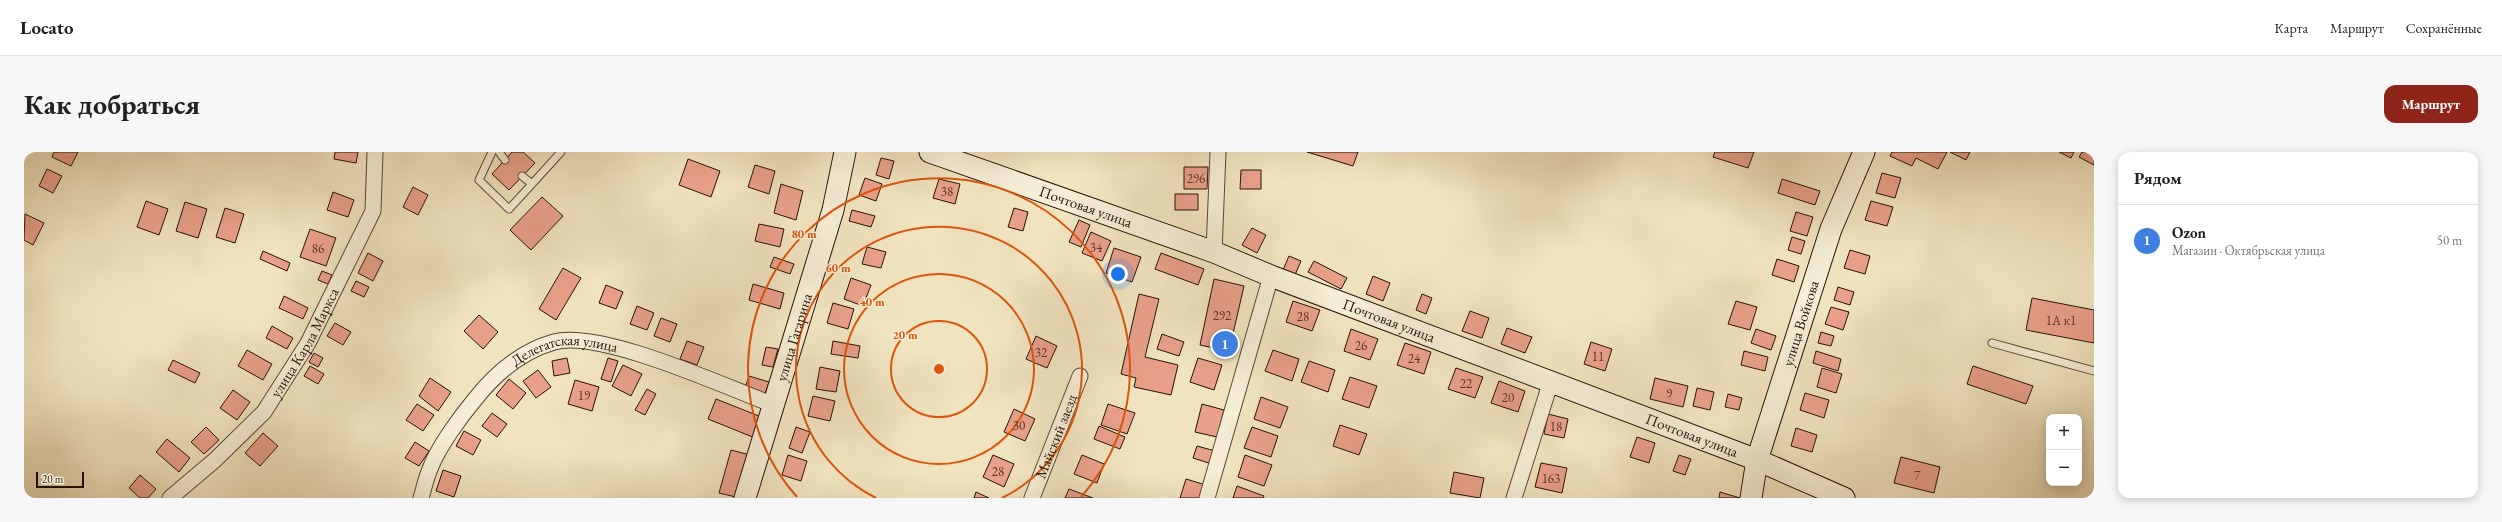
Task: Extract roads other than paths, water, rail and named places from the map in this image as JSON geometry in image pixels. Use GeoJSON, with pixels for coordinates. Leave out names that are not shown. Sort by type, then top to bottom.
{"type":"FeatureCollection","features":[{"type":"Feature","properties":{"kind":"main road","name":"улица Гагарина"},"geometry":{"type":"LineString","coordinates":[[746,498],[833,210],[845,152]]}},
{"type":"Feature","properties":{"kind":"main road","name":"Почтовая улица"},"geometry":{"type":"LineString","coordinates":[[930,152],[1214,252],[1271,276],[1757,460],[1844,498]]}},
{"type":"Feature","properties":{"kind":"main road","name":"улица Войкова"},"geometry":{"type":"LineString","coordinates":[[1751,498],[1757,460],[1831,229],[1864,152]]}},
{"type":"Feature","properties":{"kind":"street","name":"улица Карла Маркса"},"geometry":{"type":"LineString","coordinates":[[170,498],[215,460],[264,412],[308,343],[373,211],[375,152]]}},
{"type":"Feature","properties":{"kind":"street"},"geometry":{"type":"LineString","coordinates":[[1214,252],[1218,152]]}},
{"type":"Feature","properties":{"kind":"street"},"geometry":{"type":"LineString","coordinates":[[1207,498],[1271,276]]}},
{"type":"Feature","properties":{"kind":"street","name":"Делегатская улица"},"geometry":{"type":"LineString","coordinates":[[421,498],[430,468],[464,413],[490,381],[521,356],[555,342],[596,341],[673,366],[774,405]]}},
{"type":"Feature","properties":{"kind":"street","name":"Майский заезд"},"geometry":{"type":"LineString","coordinates":[[1032,498],[1080,376]]}},
{"type":"Feature","properties":{"kind":"street"},"geometry":{"type":"LineString","coordinates":[[1514,498],[1550,381]]}},
{"type":"Feature","properties":{"kind":"lane"},"geometry":{"type":"LineString","coordinates":[[492,152],[479,180],[509,209],[561,152]]}},
{"type":"Feature","properties":{"kind":"lane"},"geometry":{"type":"LineString","coordinates":[[498,152],[505,160]]}},
{"type":"Feature","properties":{"kind":"lane"},"geometry":{"type":"LineString","coordinates":[[522,176],[532,184]]}},
{"type":"Feature","properties":{"kind":"lane"},"geometry":{"type":"LineString","coordinates":[[1992,343],[2094,370]]}},
{"type":"Feature","properties":{"kind":"place","name":"Ozon"},"geometry":{"type":"Point","coordinates":[1225,344]}}]}
